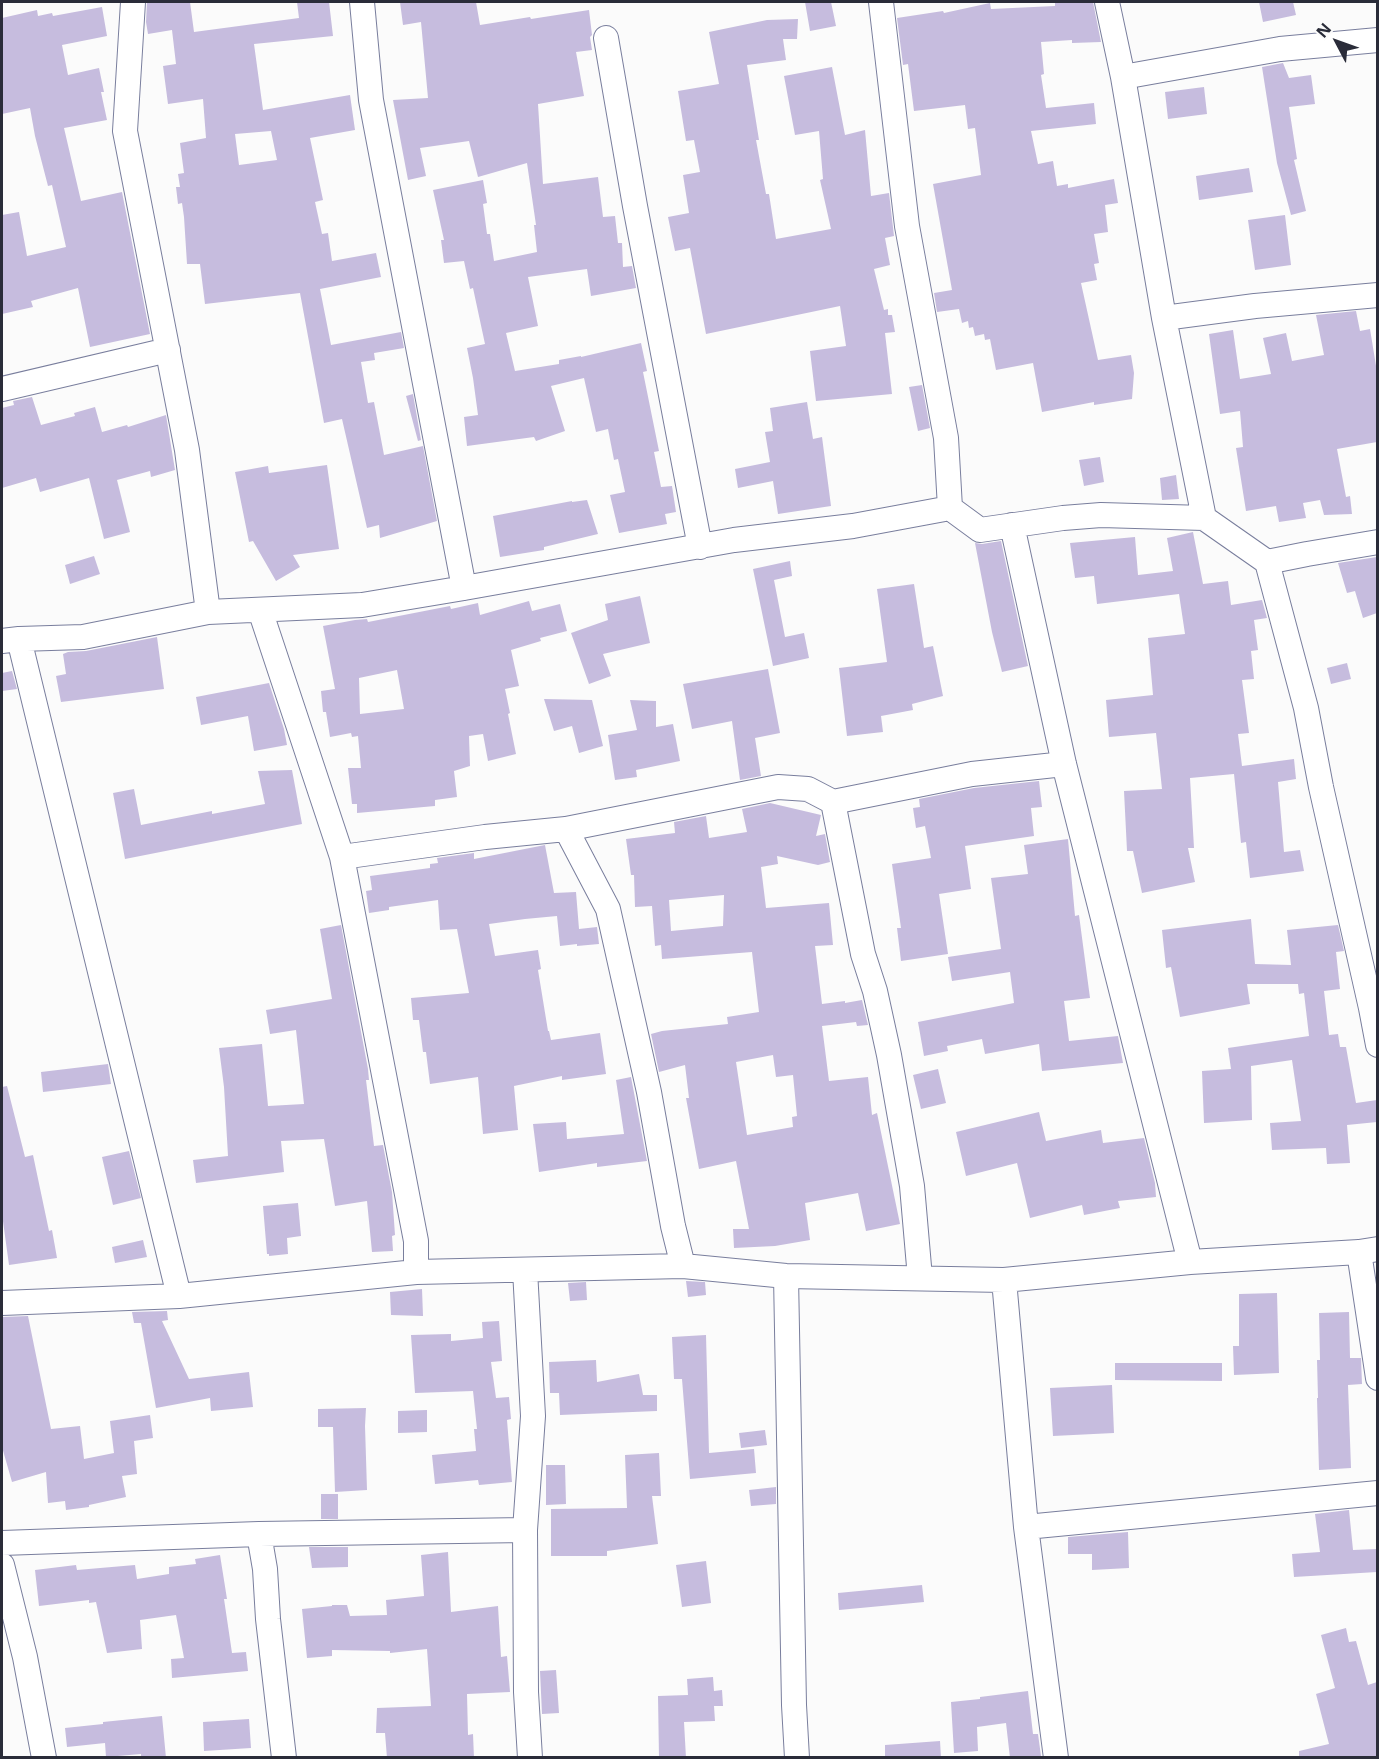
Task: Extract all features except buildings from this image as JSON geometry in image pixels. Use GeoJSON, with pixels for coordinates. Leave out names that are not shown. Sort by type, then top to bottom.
{"type":"FeatureCollection","features":[{"type":"Feature","properties":{"kind":"street"},"geometry":{"type":"LineString","coordinates":[[133,2],[125,131],[187,450],[207,612]]}},
{"type":"Feature","properties":{"kind":"street"},"geometry":{"type":"LineString","coordinates":[[362,2],[371,100],[464,588]]}},
{"type":"Feature","properties":{"kind":"street"},"geometry":{"type":"LineString","coordinates":[[880,2],[907,226],[946,438],[950,508]]}},
{"type":"Feature","properties":{"kind":"street"},"geometry":{"type":"LineString","coordinates":[[1107,2],[1123,77],[1164,318],[1204,518]]}},
{"type":"Feature","properties":{"kind":"street"},"geometry":{"type":"LineString","coordinates":[[606,38],[634,206],[700,547]]}},
{"type":"Feature","properties":{"kind":"street"},"geometry":{"type":"LineString","coordinates":[[1123,77],[1280,49],[1377,40]]}},
{"type":"Feature","properties":{"kind":"street"},"geometry":{"type":"LineString","coordinates":[[1164,318],[1255,306],[1377,295]]}},
{"type":"Feature","properties":{"kind":"street"},"geometry":{"type":"LineString","coordinates":[[2,389],[168,350]]}},
{"type":"Feature","properties":{"kind":"street"},"geometry":{"type":"LineString","coordinates":[[178,1296],[10,640],[83,637],[207,612],[362,605],[734,540],[853,526],[950,508],[980,531],[1063,518],[1101,515],[1204,518],[1267,562],[1306,708],[1321,787],[1374,1008],[1377,1045]]}},
{"type":"Feature","properties":{"kind":"street"},"geometry":{"type":"LineString","coordinates":[[1012,525],[1064,764],[1190,1262]]}},
{"type":"Feature","properties":{"kind":"street"},"geometry":{"type":"LineString","coordinates":[[1267,562],[1377,542]]}},
{"type":"Feature","properties":{"kind":"street"},"geometry":{"type":"LineString","coordinates":[[260,610],[342,857],[416,1241],[416,1272]]}},
{"type":"Feature","properties":{"kind":"street"},"geometry":{"type":"LineString","coordinates":[[342,857],[485,837],[567,829],[778,787],[808,789],[833,802],[972,774],[1064,764]]}},
{"type":"Feature","properties":{"kind":"street"},"geometry":{"type":"LineString","coordinates":[[833,802],[863,954],[875,991],[889,1055],[912,1186],[920,1278]]}},
{"type":"Feature","properties":{"kind":"street"},"geometry":{"type":"LineString","coordinates":[[567,829],[608,909],[649,1092],[673,1226],[683,1266]]}},
{"type":"Feature","properties":{"kind":"street"},"geometry":{"type":"LineString","coordinates":[[2,1303],[178,1296],[416,1272],[683,1266],[786,1276],[1004,1280],[1190,1262],[1368,1251],[1377,1378]]}},
{"type":"Feature","properties":{"kind":"street"},"geometry":{"type":"LineString","coordinates":[[525,1270],[533,1416],[525,1530],[526,1692],[530,1758]]}},
{"type":"Feature","properties":{"kind":"street"},"geometry":{"type":"LineString","coordinates":[[786,1276],[797,1758]]}},
{"type":"Feature","properties":{"kind":"street"},"geometry":{"type":"LineString","coordinates":[[1004,1280],[1026,1527],[1056,1758]]}},
{"type":"Feature","properties":{"kind":"street"},"geometry":{"type":"LineString","coordinates":[[1026,1527],[1377,1492]]}},
{"type":"Feature","properties":{"kind":"street"},"geometry":{"type":"LineString","coordinates":[[2,1543],[259,1534],[525,1530]]}},
{"type":"Feature","properties":{"kind":"street"},"geometry":{"type":"LineString","coordinates":[[259,1534],[265,1569],[268,1619],[284,1758]]}},
{"type":"Feature","properties":{"kind":"street"},"geometry":{"type":"LineString","coordinates":[[2,1565],[25,1657],[44,1758]]}}]}
